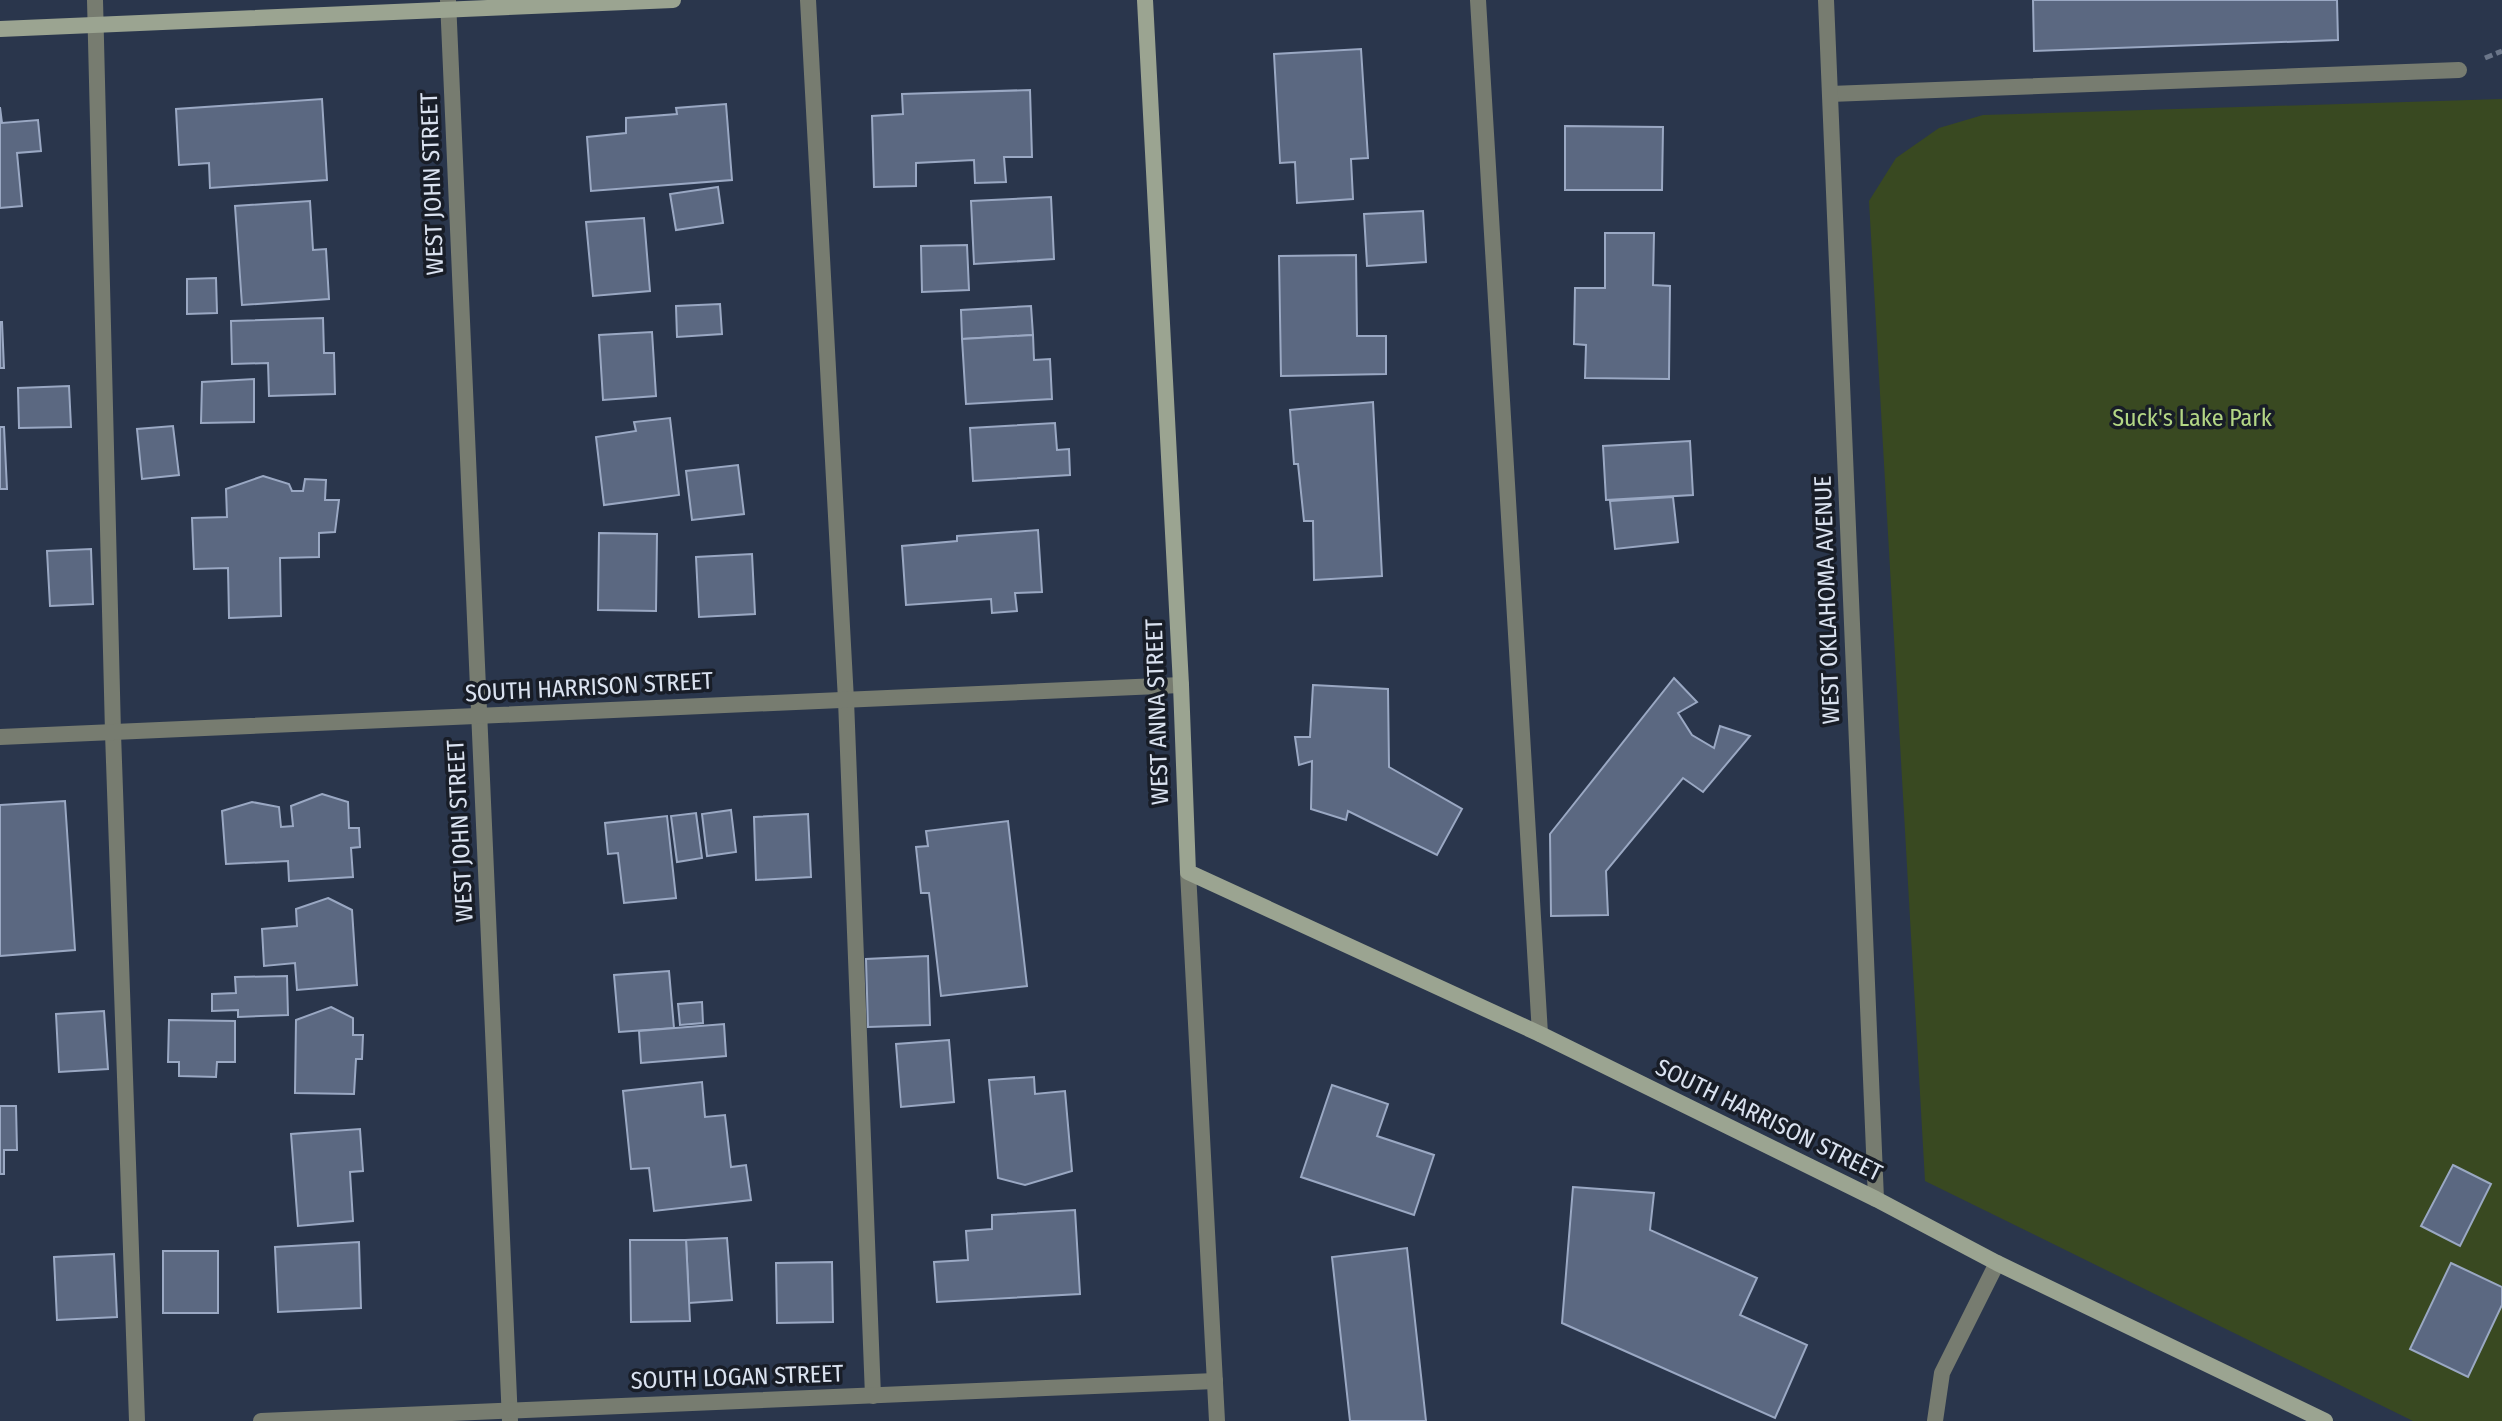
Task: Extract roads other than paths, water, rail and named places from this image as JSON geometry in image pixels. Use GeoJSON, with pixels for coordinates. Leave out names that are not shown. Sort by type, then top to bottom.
{"type":"FeatureCollection","features":[{"type":"Feature","properties":{"kind":"main road"},"geometry":{"type":"LineString","coordinates":[[0,29],[448,5],[673,0]]}},
{"type":"Feature","properties":{"kind":"main road","name":"WEST ANNA STREET"},"geometry":{"type":"LineString","coordinates":[[1145,0],[1188,872]]}},
{"type":"Feature","properties":{"kind":"main road","name":"SOUTH HARRISON STREET"},"geometry":{"type":"LineString","coordinates":[[1188,872],[1540,1034],[1876,1199],[1997,1263],[2325,1421]]}},
{"type":"Feature","properties":{"kind":"street"},"geometry":{"type":"LineString","coordinates":[[95,0],[113,733],[137,1421]]}},
{"type":"Feature","properties":{"kind":"street"},"geometry":{"type":"LineString","coordinates":[[808,0],[846,700],[873,1396]]}},
{"type":"Feature","properties":{"kind":"street"},"geometry":{"type":"LineString","coordinates":[[1478,0],[1540,1034]]}},
{"type":"Feature","properties":{"kind":"street","name":"WEST OKLAHOMA AVENUE"},"geometry":{"type":"LineString","coordinates":[[1826,0],[1876,1199]]}},
{"type":"Feature","properties":{"kind":"street","name":"WEST JOHN STREET"},"geometry":{"type":"LineString","coordinates":[[448,5],[509,1416]]}},
{"type":"Feature","properties":{"kind":"street"},"geometry":{"type":"LineString","coordinates":[[1830,94],[2459,70]]}},
{"type":"Feature","properties":{"kind":"street","name":"SOUTH HARRISON STREET"},"geometry":{"type":"LineString","coordinates":[[0,737],[1181,685]]}},
{"type":"Feature","properties":{"kind":"street","name":"WEST ANNA STREET"},"geometry":{"type":"LineString","coordinates":[[1188,872],[1217,1421]]}},
{"type":"Feature","properties":{"kind":"street"},"geometry":{"type":"LineString","coordinates":[[1935,1421],[1942,1373],[1997,1263]]}},
{"type":"Feature","properties":{"kind":"street","name":"SOUTH LOGAN STREET"},"geometry":{"type":"LineString","coordinates":[[261,1421],[509,1416],[1215,1381]]}},
{"type":"Feature","properties":{"kind":"park label","name":"Suck's Lake Park"},"geometry":{"type":"Point","coordinates":[2192,418]}}]}
